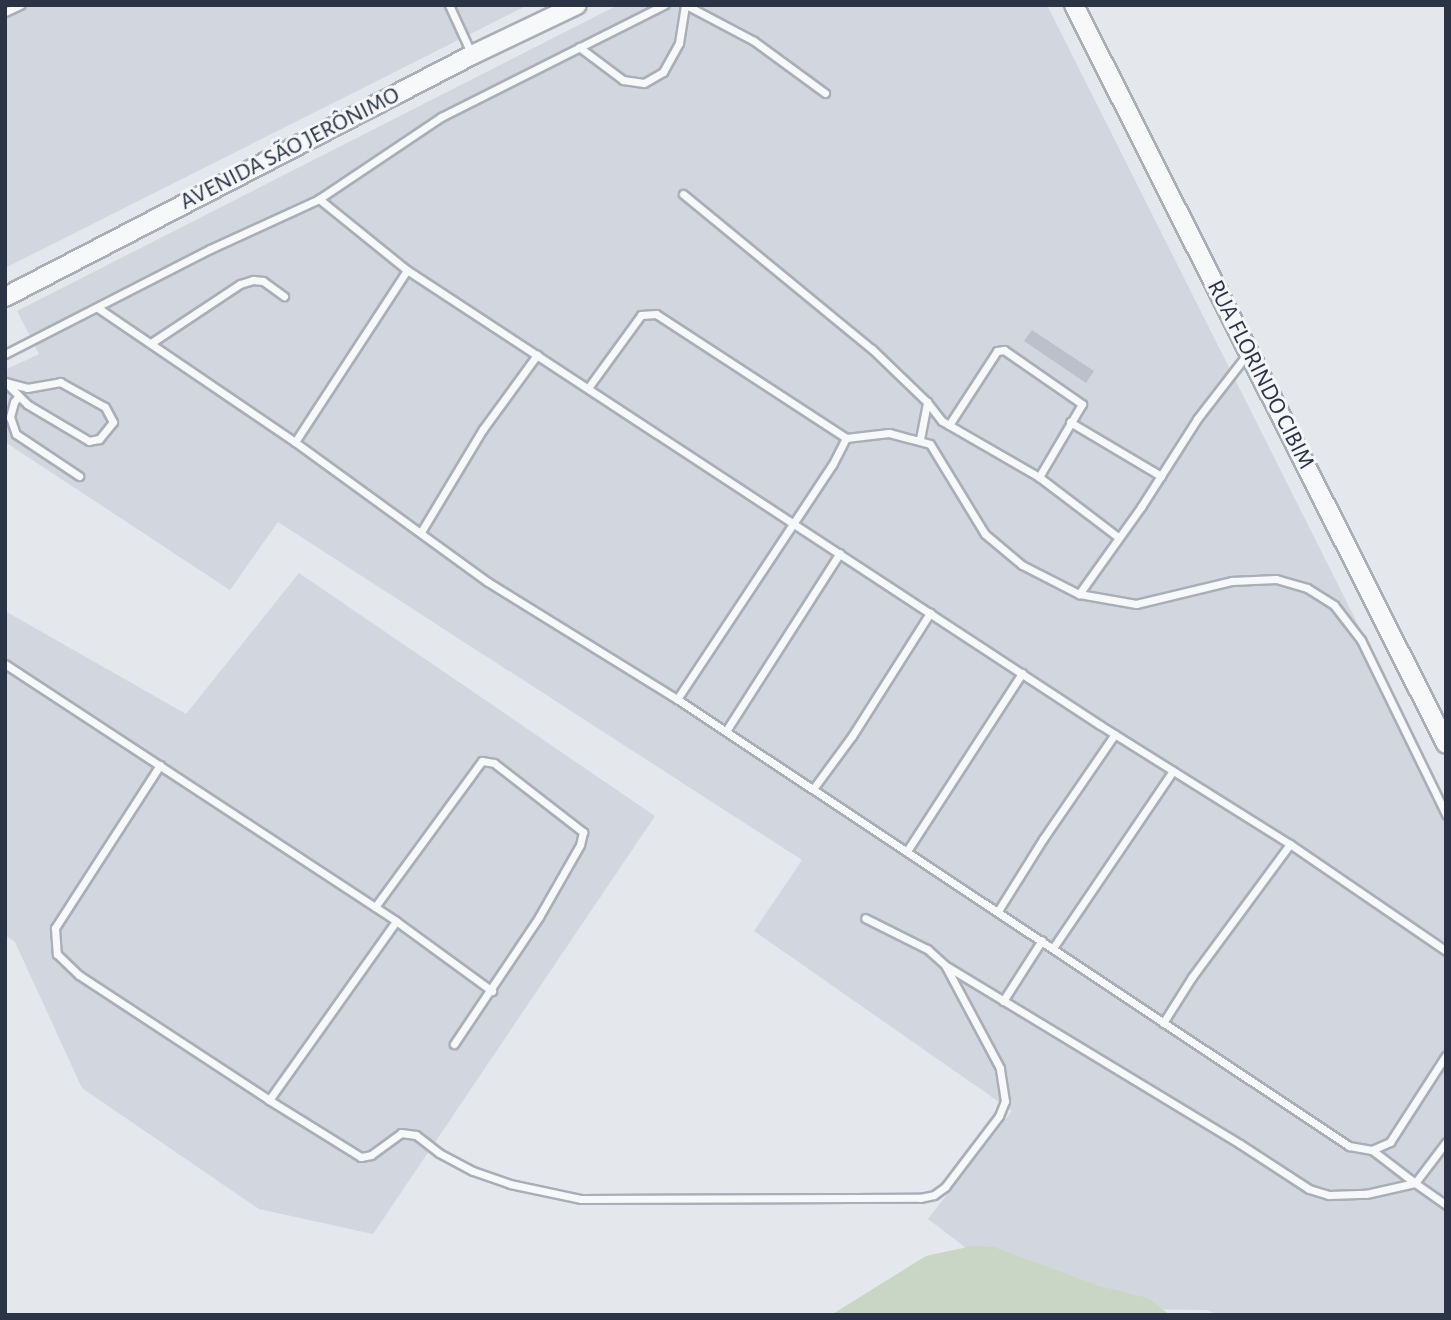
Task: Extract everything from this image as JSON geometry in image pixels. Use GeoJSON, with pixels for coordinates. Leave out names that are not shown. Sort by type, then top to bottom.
{"type":"FeatureCollection","features":[{"type":"Feature","properties":{"kind":"street","name":"AVENIDA SÃO JERÔNIMO"},"geometry":{"type":"LineString","coordinates":[[5,297],[472,55],[577,5]]}},
{"type":"Feature","properties":{"kind":"street","name":"RUA FLORINDO CIBIM"},"geometry":{"type":"LineString","coordinates":[[1074,5],[1446,744]]}},
{"type":"Feature","properties":{"kind":"lane"},"geometry":{"type":"LineString","coordinates":[[5,12],[20,5]]}},
{"type":"Feature","properties":{"kind":"lane"},"geometry":{"type":"LineString","coordinates":[[449,5],[472,55]]}},
{"type":"Feature","properties":{"kind":"lane"},"geometry":{"type":"LineString","coordinates":[[5,354],[210,250],[319,199],[441,117],[664,5]]}},
{"type":"Feature","properties":{"kind":"lane"},"geometry":{"type":"LineString","coordinates":[[579,47],[623,80],[644,83],[663,72],[678,43],[686,5],[754,41],[825,93]]}},
{"type":"Feature","properties":{"kind":"lane"},"geometry":{"type":"LineString","coordinates":[[683,194],[872,349],[949,425],[1039,477],[1118,537]]}},
{"type":"Feature","properties":{"kind":"lane"},"geometry":{"type":"LineString","coordinates":[[319,199],[407,270],[1115,734],[1290,844],[1446,951]]}},
{"type":"Feature","properties":{"kind":"lane"},"geometry":{"type":"LineString","coordinates":[[295,442],[407,270]]}},
{"type":"Feature","properties":{"kind":"lane"},"geometry":{"type":"LineString","coordinates":[[150,343],[240,284],[253,280],[263,281],[284,296]]}},
{"type":"Feature","properties":{"kind":"lane"},"geometry":{"type":"LineString","coordinates":[[98,308],[295,442],[488,582],[726,731],[1349,1146],[1372,1150],[1446,1205]]}},
{"type":"Feature","properties":{"kind":"lane"},"geometry":{"type":"LineString","coordinates":[[588,388],[641,315],[656,314],[845,438],[889,433],[920,439],[930,444],[985,534],[1022,565],[1079,594],[1136,604],[1232,581],[1276,579],[1307,588],[1334,605],[1361,640],[1446,814]]}},
{"type":"Feature","properties":{"kind":"lane"},"geometry":{"type":"LineString","coordinates":[[949,425],[997,351],[1004,350],[1080,400],[1081,407],[1039,477]]}},
{"type":"Feature","properties":{"kind":"lane"},"geometry":{"type":"LineString","coordinates":[[1079,594],[1161,477],[1197,419],[1248,352]]}},
{"type":"Feature","properties":{"kind":"lane"},"geometry":{"type":"LineString","coordinates":[[421,532],[483,429],[537,355]]}},
{"type":"Feature","properties":{"kind":"lane"},"geometry":{"type":"LineString","coordinates":[[5,382],[27,388],[60,382],[106,407],[113,422],[110,429],[92,442],[18,397],[5,382]]}},
{"type":"Feature","properties":{"kind":"lane"},"geometry":{"type":"LineString","coordinates":[[18,397],[10,417],[16,434],[79,476]]}},
{"type":"Feature","properties":{"kind":"lane"},"geometry":{"type":"LineString","coordinates":[[920,439],[928,402]]}},
{"type":"Feature","properties":{"kind":"lane"},"geometry":{"type":"LineString","coordinates":[[1070,422],[1161,477]]}},
{"type":"Feature","properties":{"kind":"lane"},"geometry":{"type":"LineString","coordinates":[[677,699],[792,522],[832,466],[845,438]]}},
{"type":"Feature","properties":{"kind":"lane"},"geometry":{"type":"LineString","coordinates":[[726,731],[840,553]]}},
{"type":"Feature","properties":{"kind":"lane"},"geometry":{"type":"LineString","coordinates":[[813,789],[852,736],[930,613]]}},
{"type":"Feature","properties":{"kind":"lane"},"geometry":{"type":"LineString","coordinates":[[5,664],[396,921],[492,992]]}},
{"type":"Feature","properties":{"kind":"lane"},"geometry":{"type":"LineString","coordinates":[[907,851],[1022,673]]}},
{"type":"Feature","properties":{"kind":"lane"},"geometry":{"type":"LineString","coordinates":[[999,911],[1043,839],[1115,734]]}},
{"type":"Feature","properties":{"kind":"lane"},"geometry":{"type":"LineString","coordinates":[[375,907],[474,768],[482,761],[495,762],[580,826],[583,836],[539,917],[492,992],[454,1044]]}},
{"type":"Feature","properties":{"kind":"lane"},"geometry":{"type":"LineString","coordinates":[[160,765],[55,928],[57,954],[79,975],[361,1157],[371,1155],[401,1133],[416,1135],[439,1153],[473,1171],[520,1186],[581,1199],[920,1198],[934,1195],[945,1187],[999,1116],[1005,1101],[1000,1068],[945,965]]}},
{"type":"Feature","properties":{"kind":"lane"},"geometry":{"type":"LineString","coordinates":[[1054,948],[1173,771]]}},
{"type":"Feature","properties":{"kind":"lane"},"geometry":{"type":"LineString","coordinates":[[1163,1023],[1192,976],[1290,844]]}},
{"type":"Feature","properties":{"kind":"lane"},"geometry":{"type":"LineString","coordinates":[[865,918],[927,949],[945,965],[1309,1189],[1329,1195],[1366,1194],[1415,1183],[1446,1142]]}},
{"type":"Feature","properties":{"kind":"lane"},"geometry":{"type":"LineString","coordinates":[[269,1100],[396,921]]}},
{"type":"Feature","properties":{"kind":"lane"},"geometry":{"type":"LineString","coordinates":[[1003,1001],[1041,940]]}},
{"type":"Feature","properties":{"kind":"lane"},"geometry":{"type":"LineString","coordinates":[[1372,1150],[1390,1142],[1446,1055]]}},
{"type":"Feature","properties":{"kind":"shaded area"},"geometry":{"type":"Polygon","coordinates":[[[5,5],[528,5],[5,268],[5,5]]]}},
{"type":"Feature","properties":{"kind":"shaded area"},"geometry":{"type":"Polygon","coordinates":[[[618,5],[1047,5],[1446,800],[1446,1315],[1218,1315],[1207,1310],[1045,1308],[928,1219],[1012,1111],[754,931],[802,860],[278,522],[230,590],[5,442],[5,370],[39,354],[17,311],[618,5]]]}},
{"type":"Feature","properties":{"kind":"shaded area"},"geometry":{"type":"Polygon","coordinates":[[[299,573],[655,816],[373,1234],[259,1209],[82,1088],[15,942],[5,935],[5,611],[186,714],[299,573]]]}},
{"type":"Feature","properties":{"kind":"green space"},"geometry":{"type":"Polygon","coordinates":[[[972,1246],[994,1247],[1099,1286],[1148,1298],[1170,1315],[831,1315],[926,1256],[972,1246]]]}},
{"type":"Feature","properties":{"kind":"building"},"geometry":{"type":"Polygon","coordinates":[[[1032,330],[1094,371],[1086,383],[1024,341],[1032,330]]]}}]}
